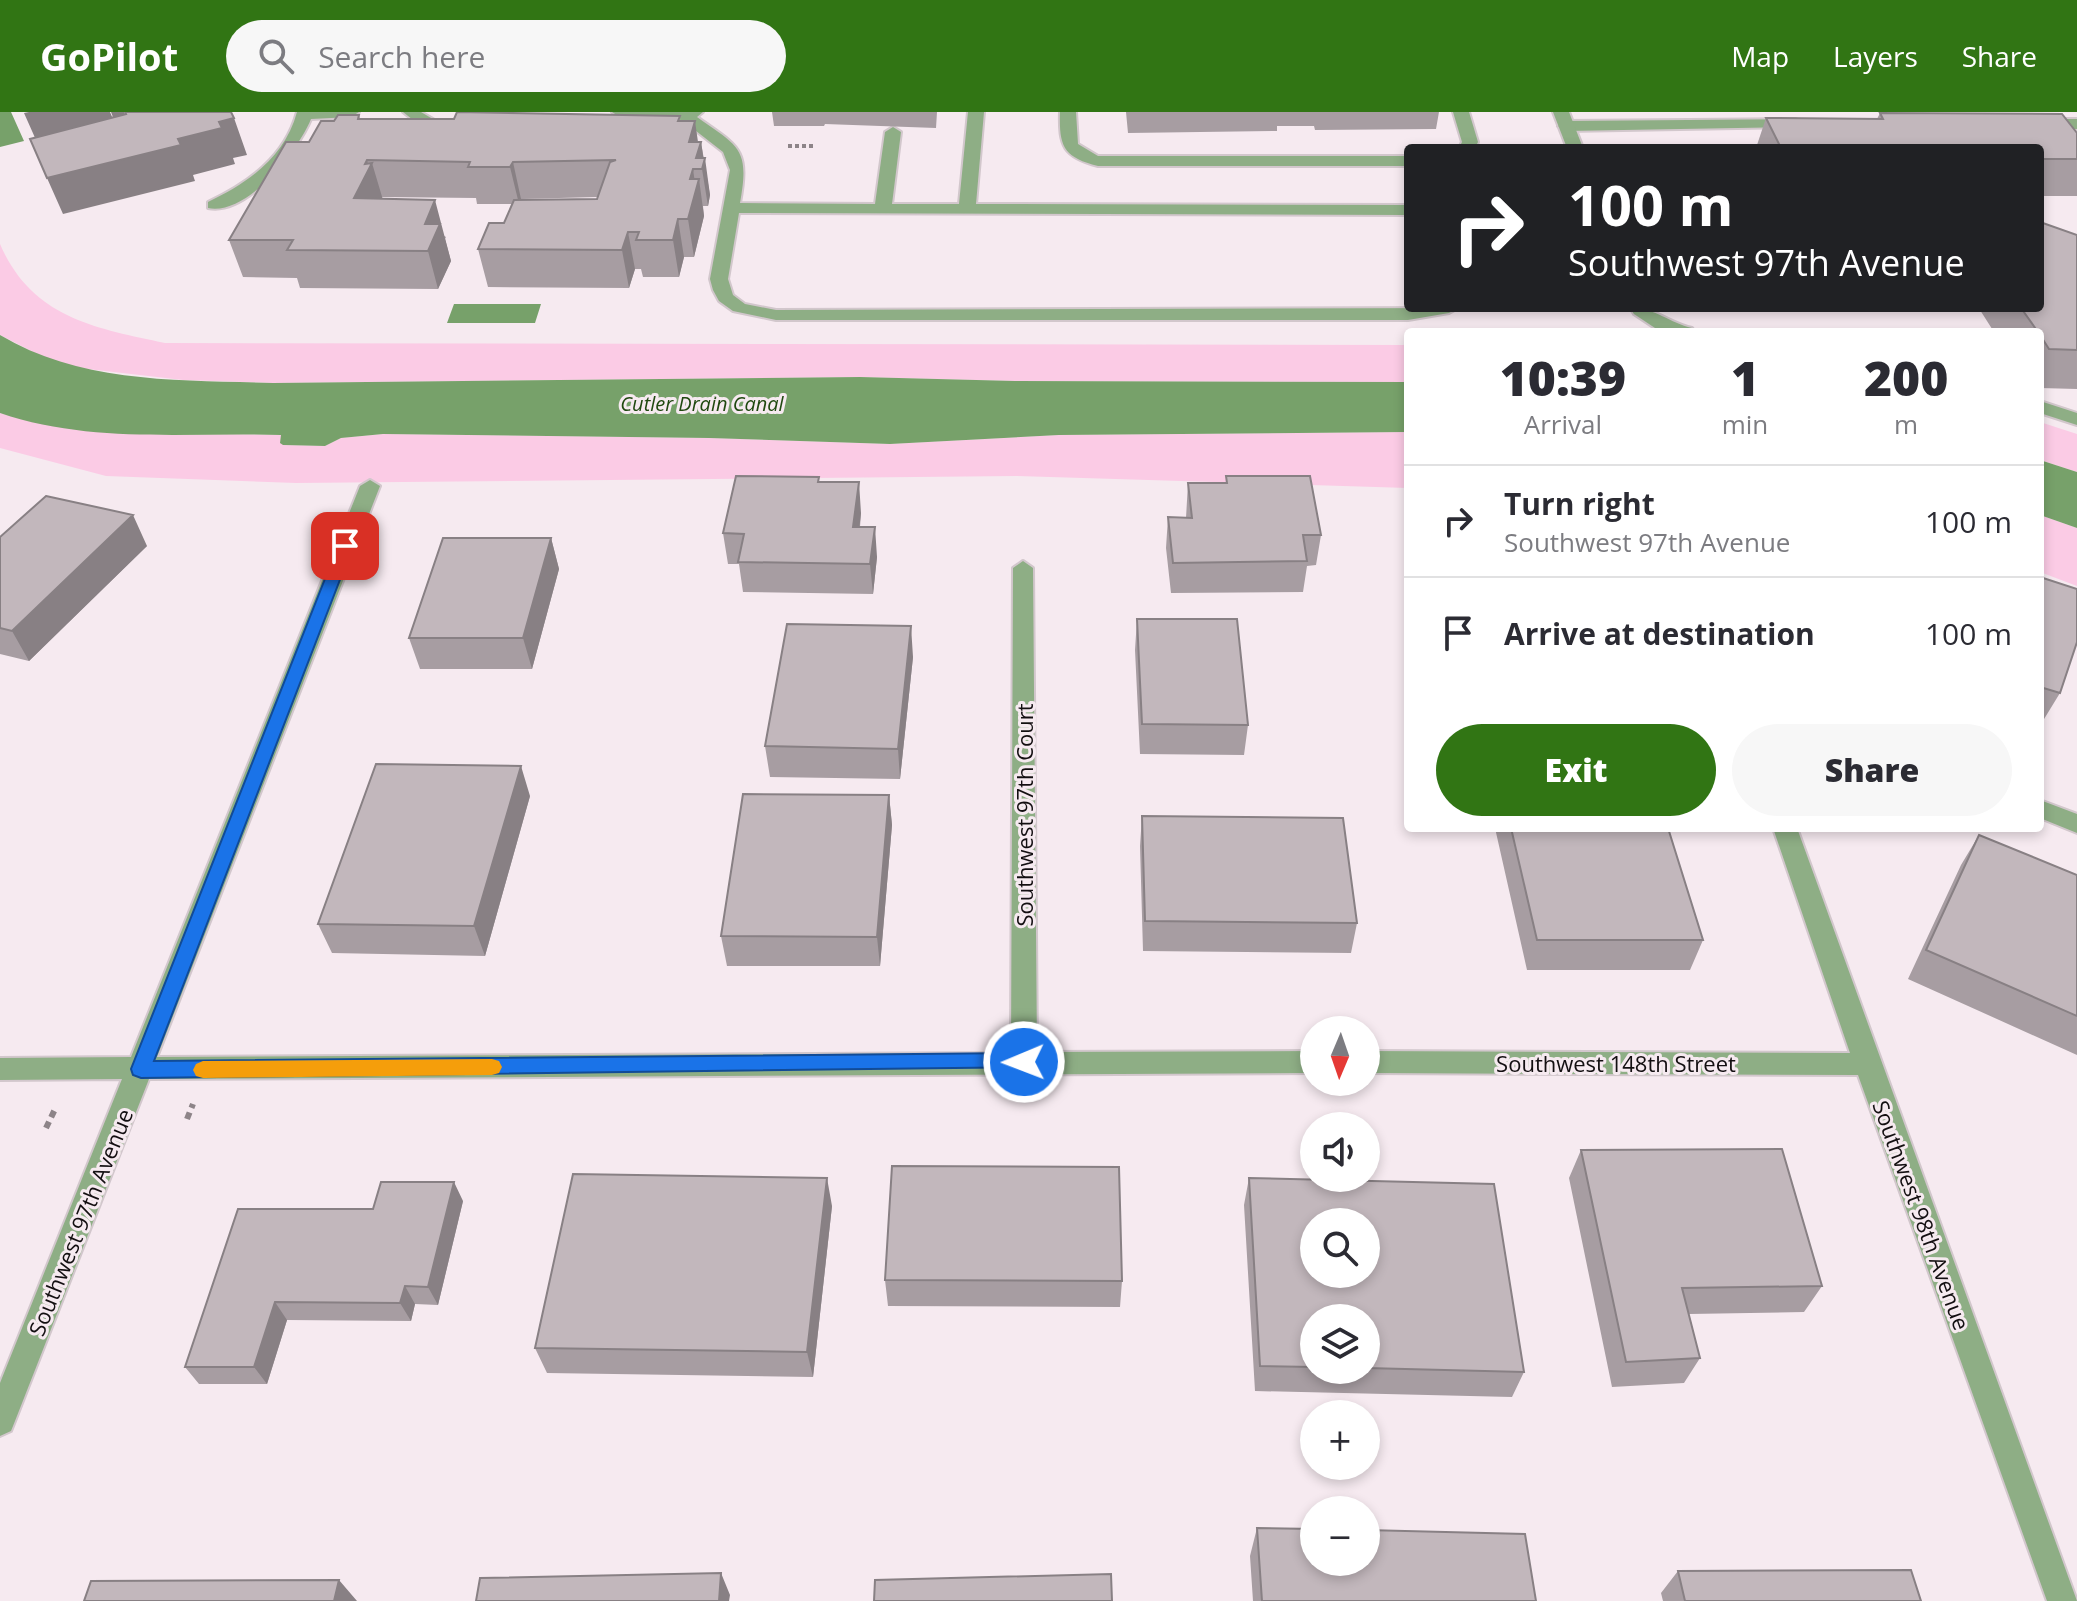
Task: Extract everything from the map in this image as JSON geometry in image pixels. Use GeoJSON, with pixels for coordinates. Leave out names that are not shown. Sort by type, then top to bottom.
{"type":"FeatureCollection","features":[{"type":"Feature","properties":{"kind":"street"},"geometry":{"type":"LineString","coordinates":[[214,205],[249,189],[270,174],[305,114],[351,112]]}},
{"type":"Feature","properties":{"kind":"street"},"geometry":{"type":"LineString","coordinates":[[411,112],[432,128],[468,137]]}},
{"type":"Feature","properties":{"kind":"street"},"geometry":{"type":"LineString","coordinates":[[620,112],[689,113],[731,147],[738,170],[719,279],[721,292],[732,304],[750,311],[776,315],[1408,315],[1426,312]]}},
{"type":"Feature","properties":{"kind":"street"},"geometry":{"type":"LineString","coordinates":[[967,208],[976,112]]}},
{"type":"Feature","properties":{"kind":"street"},"geometry":{"type":"LineString","coordinates":[[1068,112],[1069,144],[1077,153],[1095,160],[1132,163],[1404,161]]}},
{"type":"Feature","properties":{"kind":"street"},"geometry":{"type":"LineString","coordinates":[[1461,112],[1469,144]]}},
{"type":"Feature","properties":{"kind":"street"},"geometry":{"type":"LineString","coordinates":[[614,128],[644,114]]}},
{"type":"Feature","properties":{"kind":"street"},"geometry":{"type":"LineString","coordinates":[[1573,144],[1563,119],[1816,124]]}},
{"type":"Feature","properties":{"kind":"street"},"geometry":{"type":"LineString","coordinates":[[2016,124],[2077,124]]}},
{"type":"Feature","properties":{"kind":"street"},"geometry":{"type":"LineString","coordinates":[[883,208],[893,132]]}},
{"type":"Feature","properties":{"kind":"street"},"geometry":{"type":"LineString","coordinates":[[731,208],[1404,210]]}},
{"type":"Feature","properties":{"kind":"street"},"geometry":{"type":"LineString","coordinates":[[1644,312],[1667,328]]}},
{"type":"Feature","properties":{"kind":"street"},"geometry":{"type":"LineString","coordinates":[[2044,408],[2077,419]]}},
{"type":"Feature","properties":{"kind":"street","name":"Southwest 97th Avenue"},"geometry":{"type":"LineString","coordinates":[[0,1421],[370,486]]}},
{"type":"Feature","properties":{"kind":"street","name":"Southwest 97th Court"},"geometry":{"type":"LineString","coordinates":[[1023,568],[1024,1062]]}},
{"type":"Feature","properties":{"kind":"street"},"geometry":{"type":"LineString","coordinates":[[2044,811],[2077,824]]}},
{"type":"Feature","properties":{"kind":"street","name":"Southwest 98th Avenue"},"geometry":{"type":"LineString","coordinates":[[1786,832],[1867,1064],[2063,1601]]}},
{"type":"Feature","properties":{"kind":"street"},"geometry":{"type":"LineString","coordinates":[[0,1069],[1300,1062]]}},
{"type":"Feature","properties":{"kind":"street","name":"Southwest 148th Street"},"geometry":{"type":"LineString","coordinates":[[1380,1062],[1867,1064]]}},
{"type":"Feature","properties":{"kind":"path"},"geometry":{"type":"LineString","coordinates":[[788,146],[815,146]]}},
{"type":"Feature","properties":{"kind":"shaded area"},"geometry":{"type":"Polygon","coordinates":[[[0,244],[13,269],[29,289],[68,316],[114,332],[165,343],[1404,345],[1404,382],[1015,381],[860,377],[273,383],[183,380],[79,368],[45,358],[0,335],[0,244]]]}},
{"type":"Feature","properties":{"kind":"shaded area"},"geometry":{"type":"Polygon","coordinates":[[[0,413],[36,422],[106,432],[282,435],[283,445],[325,446],[341,438],[383,434],[709,438],[890,444],[1059,435],[1404,432],[1404,488],[1017,476],[296,483],[106,476],[0,448],[0,413]]]}},
{"type":"Feature","properties":{"kind":"shaded area"},"geometry":{"type":"Polygon","coordinates":[[[2044,423],[2077,434],[2077,472],[2044,461],[2044,423]]]}},
{"type":"Feature","properties":{"kind":"shaded area"},"geometry":{"type":"Polygon","coordinates":[[[2044,516],[2077,528],[2077,586],[2044,574],[2044,516]]]}},
{"type":"Feature","properties":{"kind":"water"},"geometry":{"type":"Polygon","coordinates":[[[0,112],[11,112],[24,141],[0,147],[0,112]]]}},
{"type":"Feature","properties":{"kind":"water"},"geometry":{"type":"Polygon","coordinates":[[[454,304],[541,304],[535,323],[447,323],[454,304]]]}},
{"type":"Feature","properties":{"kind":"water","name":"Cutler Drain Canal"},"geometry":{"type":"Polygon","coordinates":[[[0,335],[64,363],[98,371],[203,381],[273,383],[860,377],[1015,381],[1404,382],[1404,432],[1059,435],[890,444],[709,438],[383,434],[341,438],[325,446],[283,445],[280,443],[281,435],[104,433],[34,423],[0,413],[0,335]]]}},
{"type":"Feature","properties":{"kind":"water"},"geometry":{"type":"Polygon","coordinates":[[[2044,461],[2077,472],[2077,528],[2044,516],[2044,461]]]}},
{"type":"Feature","properties":{"kind":"building"},"geometry":{"type":"Polygon","coordinates":[[[125,112],[231,112],[234,118],[219,122],[222,128],[178,139],[181,145],[47,178],[30,139],[125,112]]]}},
{"type":"Feature","properties":{"kind":"building"},"geometry":{"type":"Polygon","coordinates":[[[457,112],[680,116],[678,121],[695,121],[689,142],[701,142],[696,158],[705,158],[702,169],[693,169],[690,179],[699,179],[688,219],[678,219],[673,240],[636,240],[639,232],[628,232],[622,250],[478,249],[489,223],[504,223],[514,200],[597,199],[610,162],[616,160],[513,162],[510,167],[468,167],[470,162],[367,160],[365,164],[372,163],[354,198],[435,200],[425,224],[440,224],[428,251],[287,250],[293,240],[229,240],[286,142],[309,142],[321,121],[334,121],[338,115],[359,115],[358,119],[454,119],[457,112]]]}},
{"type":"Feature","properties":{"kind":"building"},"geometry":{"type":"Polygon","coordinates":[[[1880,113],[2062,114],[2077,133],[2077,159],[2044,159],[2044,144],[1779,144],[1766,118],[1883,119],[1880,113]]]}},
{"type":"Feature","properties":{"kind":"building"},"geometry":{"type":"Polygon","coordinates":[[[2044,223],[2077,235],[2077,350],[2049,349],[2044,341],[2044,328],[2035,328],[2024,312],[2044,312],[2044,223]]]}},
{"type":"Feature","properties":{"kind":"building"},"geometry":{"type":"Polygon","coordinates":[[[736,476],[819,477],[818,482],[859,482],[853,527],[875,527],[870,564],[738,562],[744,534],[723,533],[736,476]]]}},
{"type":"Feature","properties":{"kind":"building"},"geometry":{"type":"Polygon","coordinates":[[[1226,476],[1310,476],[1321,535],[1303,535],[1307,561],[1173,563],[1168,517],[1192,518],[1188,483],[1227,483],[1226,476]]]}},
{"type":"Feature","properties":{"kind":"building"},"geometry":{"type":"Polygon","coordinates":[[[46,496],[133,515],[12,631],[0,628],[0,537],[46,496]]]}},
{"type":"Feature","properties":{"kind":"building"},"geometry":{"type":"Polygon","coordinates":[[[443,538],[551,538],[523,638],[409,638],[443,538]]]}},
{"type":"Feature","properties":{"kind":"building"},"geometry":{"type":"Polygon","coordinates":[[[2044,578],[2077,589],[2077,642],[2060,693],[2044,688],[2044,578]]]}},
{"type":"Feature","properties":{"kind":"building"},"geometry":{"type":"Polygon","coordinates":[[[1137,619],[1237,619],[1248,725],[1142,724],[1137,619]]]}},
{"type":"Feature","properties":{"kind":"building"},"geometry":{"type":"Polygon","coordinates":[[[787,624],[911,626],[898,749],[765,746],[787,624]]]}},
{"type":"Feature","properties":{"kind":"building"},"geometry":{"type":"Polygon","coordinates":[[[376,764],[521,766],[474,926],[318,924],[376,764]]]}},
{"type":"Feature","properties":{"kind":"building"},"geometry":{"type":"Polygon","coordinates":[[[743,794],[889,795],[877,937],[721,936],[743,794]]]}},
{"type":"Feature","properties":{"kind":"building"},"geometry":{"type":"Polygon","coordinates":[[[1142,816],[1343,818],[1357,923],[1145,921],[1142,816]]]}},
{"type":"Feature","properties":{"kind":"building"},"geometry":{"type":"Polygon","coordinates":[[[1512,832],[1669,832],[1703,940],[1537,940],[1512,832]]]}},
{"type":"Feature","properties":{"kind":"building"},"geometry":{"type":"Polygon","coordinates":[[[1979,835],[2077,875],[2077,1016],[1926,950],[1979,835]]]}},
{"type":"Feature","properties":{"kind":"building"},"geometry":{"type":"Polygon","coordinates":[[[1782,1149],[1822,1286],[1682,1288],[1700,1358],[1626,1362],[1581,1150],[1782,1149]]]}},
{"type":"Feature","properties":{"kind":"building"},"geometry":{"type":"Polygon","coordinates":[[[892,1166],[1119,1167],[1122,1281],[885,1280],[892,1166]]]}},
{"type":"Feature","properties":{"kind":"building"},"geometry":{"type":"Polygon","coordinates":[[[573,1174],[827,1178],[807,1352],[535,1348],[573,1174]]]}},
{"type":"Feature","properties":{"kind":"building"},"geometry":{"type":"Polygon","coordinates":[[[1249,1178],[1300,1179],[1300,1192],[1380,1192],[1380,1181],[1494,1184],[1524,1372],[1380,1368],[1380,1304],[1300,1304],[1300,1367],[1260,1366],[1249,1178]]]}},
{"type":"Feature","properties":{"kind":"building"},"geometry":{"type":"Polygon","coordinates":[[[381,1182],[454,1182],[428,1287],[405,1286],[400,1303],[275,1302],[254,1367],[185,1367],[238,1209],[373,1209],[381,1182]]]}},
{"type":"Feature","properties":{"kind":"building"},"geometry":{"type":"Polygon","coordinates":[[[1257,1528],[1300,1529],[1300,1576],[1380,1576],[1380,1530],[1525,1534],[1536,1601],[1262,1601],[1257,1528]]]}},
{"type":"Feature","properties":{"kind":"building"},"geometry":{"type":"Polygon","coordinates":[[[1911,1570],[1921,1601],[1685,1601],[1678,1571],[1911,1570]]]}},
{"type":"Feature","properties":{"kind":"building"},"geometry":{"type":"Polygon","coordinates":[[[721,1573],[719,1601],[476,1601],[480,1578],[721,1573]]]}},
{"type":"Feature","properties":{"kind":"building"},"geometry":{"type":"Polygon","coordinates":[[[1111,1574],[1112,1601],[874,1601],[875,1580],[1111,1574]]]}},
{"type":"Feature","properties":{"kind":"building"},"geometry":{"type":"Polygon","coordinates":[[[339,1580],[334,1601],[84,1601],[91,1581],[339,1580]]]}},
{"type":"Feature","properties":{"kind":"slow traffic"},"geometry":{"type":"LineString","coordinates":[[203,1070],[492,1067]]}},
{"type":"Feature","properties":{"kind":"route"},"geometry":{"type":"LineString","coordinates":[[345,546],[141,1069],[1024,1062]]}}]}
